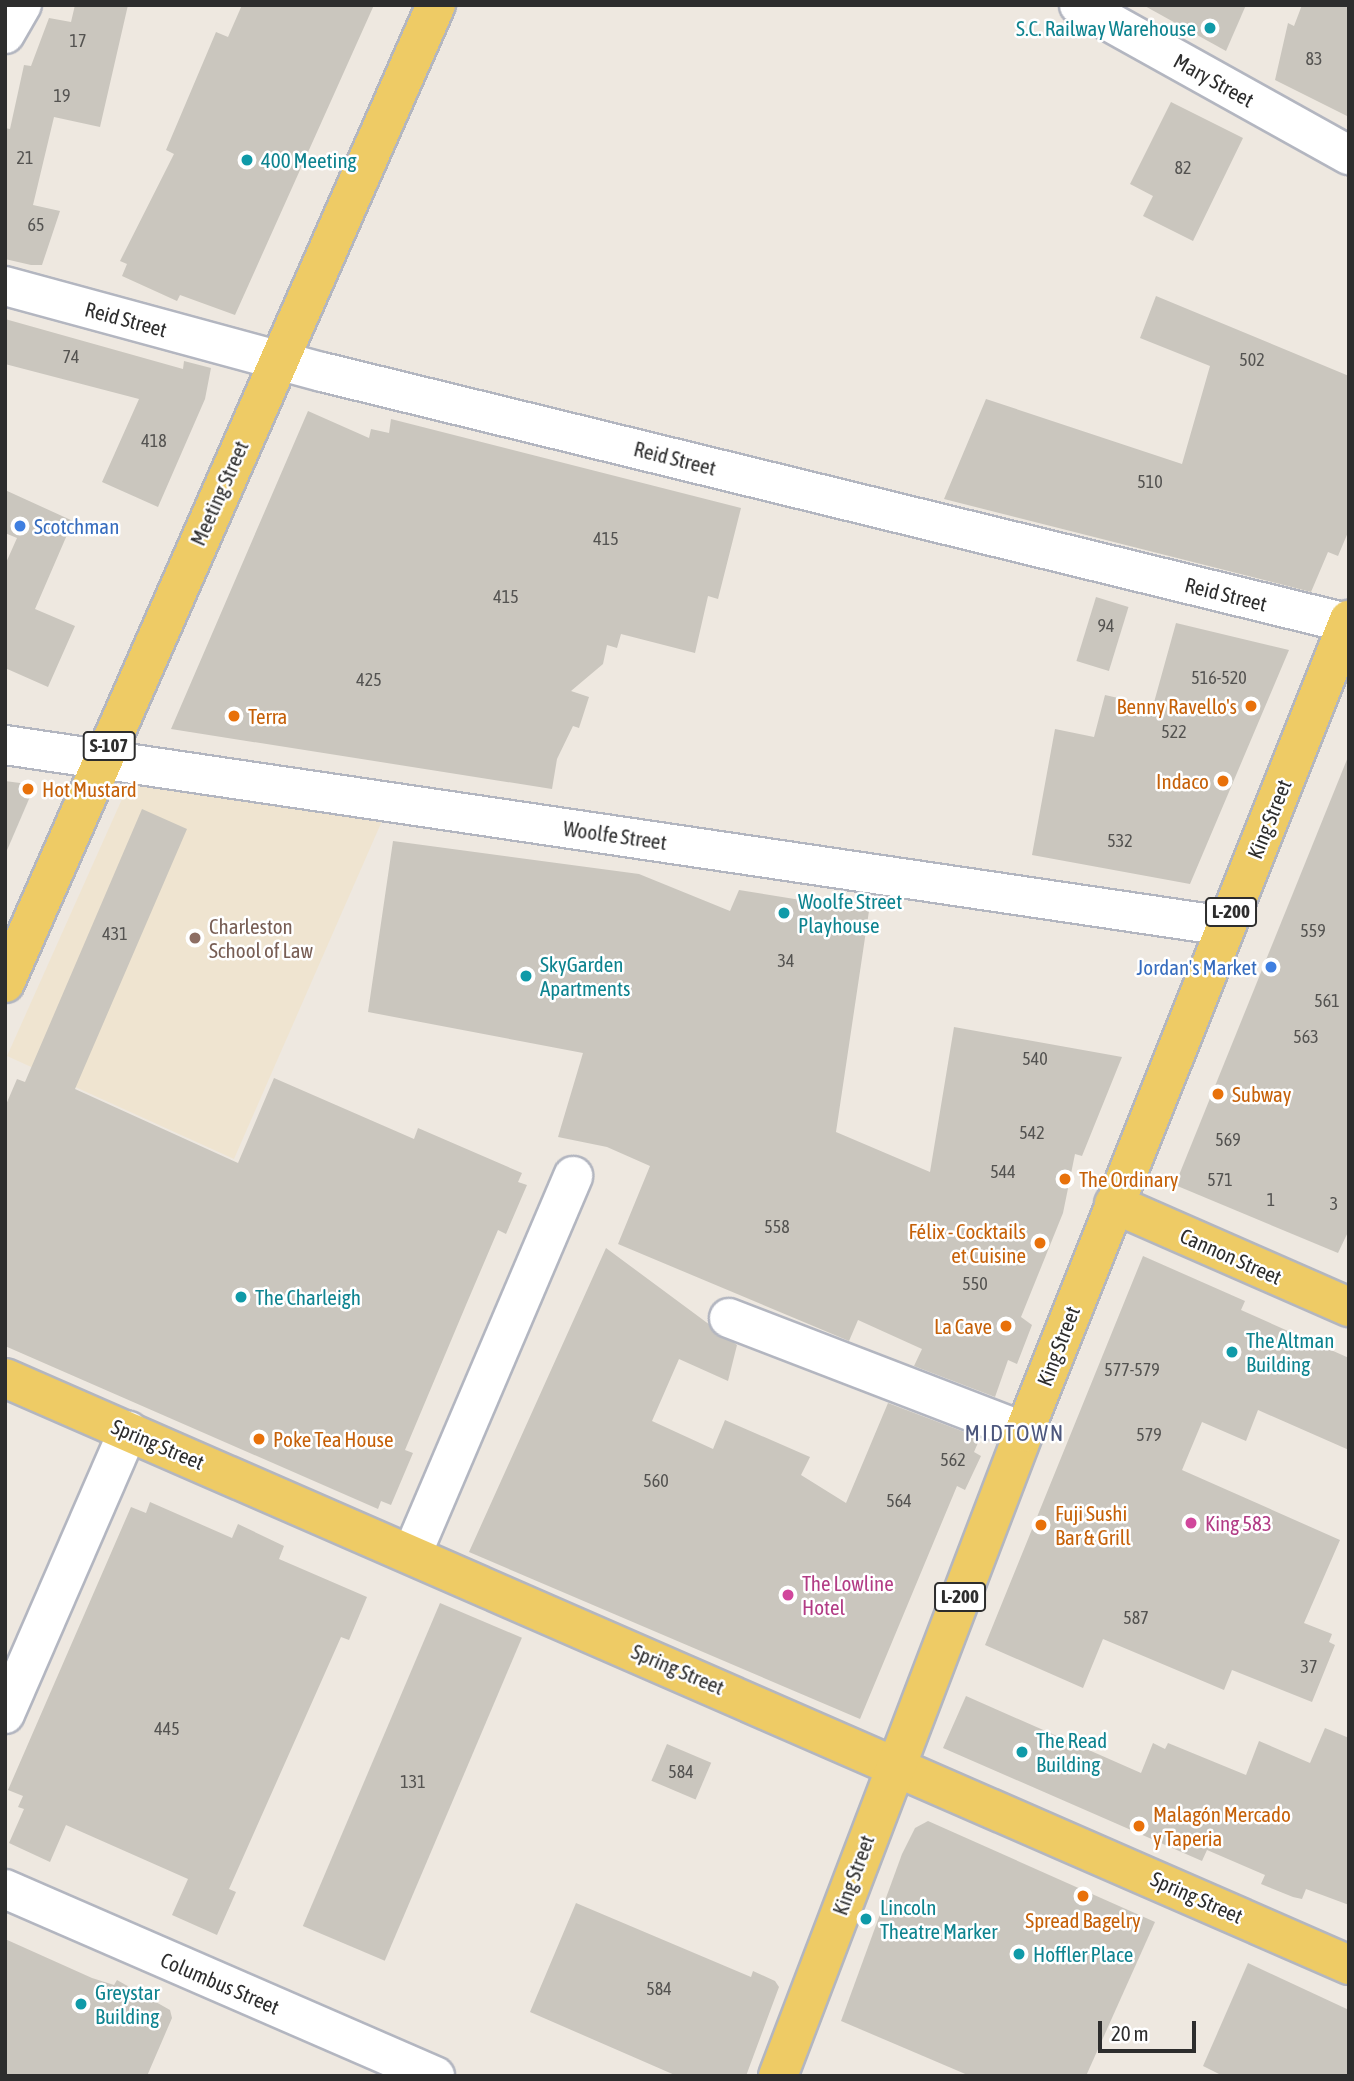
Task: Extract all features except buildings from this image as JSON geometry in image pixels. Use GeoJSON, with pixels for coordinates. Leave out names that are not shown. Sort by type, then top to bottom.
{"type":"FeatureCollection","features":[{"type":"Feature","properties":{"kind":"main road","name":"Meeting Street"},"geometry":{"type":"LineString","coordinates":[[5,983],[277,360],[436,5]]}},
{"type":"Feature","properties":{"kind":"main road","name":"King Street"},"geometry":{"type":"LineString","coordinates":[[778,2076],[895,1762],[1024,1432],[1348,622]]}},
{"type":"Feature","properties":{"kind":"main road","name":"Cannon Street"},"geometry":{"type":"LineString","coordinates":[[1114,1204],[1349,1307]]}},
{"type":"Feature","properties":{"kind":"main road","name":"Spring Street"},"geometry":{"type":"LineString","coordinates":[[5,1378],[895,1762],[1349,1965]]}},
{"type":"Feature","properties":{"kind":"street"},"geometry":{"type":"LineString","coordinates":[[5,34],[22,5]]}},
{"type":"Feature","properties":{"kind":"street","name":"Mary Street"},"geometry":{"type":"LineString","coordinates":[[1080,6],[1349,155]]}},
{"type":"Feature","properties":{"kind":"street","name":"Reid Street"},"geometry":{"type":"LineString","coordinates":[[5,286],[277,360],[1348,622]]}},
{"type":"Feature","properties":{"kind":"street","name":"Woolfe Street"},"geometry":{"type":"LineString","coordinates":[[5,745],[1225,926]]}},
{"type":"Feature","properties":{"kind":"street"},"geometry":{"type":"LineString","coordinates":[[412,1554],[573,1175]]}},
{"type":"Feature","properties":{"kind":"street"},"geometry":{"type":"LineString","coordinates":[[729,1318],[1024,1432]]}},
{"type":"Feature","properties":{"kind":"street"},"geometry":{"type":"LineString","coordinates":[[5,1714],[128,1431]]}},
{"type":"Feature","properties":{"kind":"street","name":"Columbus Street"},"geometry":{"type":"LineString","coordinates":[[5,1889],[435,2076]]}},
{"type":"Feature","properties":{"kind":"shaded area","name":"Charleston School of Law"},"geometry":{"type":"Polygon","coordinates":[[[135,785],[382,821],[234,1159],[7,1056],[122,799],[135,785]]]}},
{"type":"Feature","properties":{"kind":"place","name":"S.C. Railway Warehouse"},"geometry":{"type":"Point","coordinates":[1210,28]}},
{"type":"Feature","properties":{"kind":"place","name":"400 Meeting"},"geometry":{"type":"Point","coordinates":[247,160]}},
{"type":"Feature","properties":{"kind":"place","name":"Scotchman"},"geometry":{"type":"Point","coordinates":[20,526]}},
{"type":"Feature","properties":{"kind":"place","name":"Benny Ravello's"},"geometry":{"type":"Point","coordinates":[1251,706]}},
{"type":"Feature","properties":{"kind":"place","name":"Terra"},"geometry":{"type":"Point","coordinates":[234,716]}},
{"type":"Feature","properties":{"kind":"place","name":"Indaco"},"geometry":{"type":"Point","coordinates":[1223,781]}},
{"type":"Feature","properties":{"kind":"place","name":"Hot Mustard"},"geometry":{"type":"Point","coordinates":[28,789]}},
{"type":"Feature","properties":{"kind":"place","name":"Woolfe Street Playhouse"},"geometry":{"type":"Point","coordinates":[784,913]}},
{"type":"Feature","properties":{"kind":"place","name":"Charleston School of Law"},"geometry":{"type":"Point","coordinates":[195,938]}},
{"type":"Feature","properties":{"kind":"place","name":"Jordan's Market"},"geometry":{"type":"Point","coordinates":[1271,967]}},
{"type":"Feature","properties":{"kind":"place","name":"SkyGarden Apartments"},"geometry":{"type":"Point","coordinates":[526,976]}},
{"type":"Feature","properties":{"kind":"place","name":"Subway"},"geometry":{"type":"Point","coordinates":[1218,1094]}},
{"type":"Feature","properties":{"kind":"place","name":"The Ordinary"},"geometry":{"type":"Point","coordinates":[1065,1179]}},
{"type":"Feature","properties":{"kind":"place","name":"Félix - Cocktails et Cuisine"},"geometry":{"type":"Point","coordinates":[1040,1243]}},
{"type":"Feature","properties":{"kind":"place","name":"The Charleigh"},"geometry":{"type":"Point","coordinates":[241,1297]}},
{"type":"Feature","properties":{"kind":"place","name":"La Cave"},"geometry":{"type":"Point","coordinates":[1006,1326]}},
{"type":"Feature","properties":{"kind":"place","name":"The Altman Building"},"geometry":{"type":"Point","coordinates":[1232,1352]}},
{"type":"Feature","properties":{"kind":"place","name":"Poke Tea House"},"geometry":{"type":"Point","coordinates":[259,1439]}},
{"type":"Feature","properties":{"kind":"place","name":"King 583"},"geometry":{"type":"Point","coordinates":[1191,1523]}},
{"type":"Feature","properties":{"kind":"place","name":"Fuji Sushi Bar & Grill"},"geometry":{"type":"Point","coordinates":[1041,1525]}},
{"type":"Feature","properties":{"kind":"place","name":"The Lowline Hotel"},"geometry":{"type":"Point","coordinates":[788,1595]}},
{"type":"Feature","properties":{"kind":"place","name":"The Read Building"},"geometry":{"type":"Point","coordinates":[1022,1752]}},
{"type":"Feature","properties":{"kind":"place","name":"Malagón Mercado y Taperia"},"geometry":{"type":"Point","coordinates":[1139,1826]}},
{"type":"Feature","properties":{"kind":"place","name":"Spread Bagelry"},"geometry":{"type":"Point","coordinates":[1083,1896]}},
{"type":"Feature","properties":{"kind":"place","name":"Lincoln Theatre Marker"},"geometry":{"type":"Point","coordinates":[866,1919]}},
{"type":"Feature","properties":{"kind":"place","name":"Hoffler Place"},"geometry":{"type":"Point","coordinates":[1019,1954]}},
{"type":"Feature","properties":{"kind":"place","name":"Greystar Building"},"geometry":{"type":"Point","coordinates":[81,2004]}},
{"type":"Feature","properties":{"kind":"district","name":"MIDTOWN"},"geometry":{"type":"Point","coordinates":[1015,1433]}}]}
